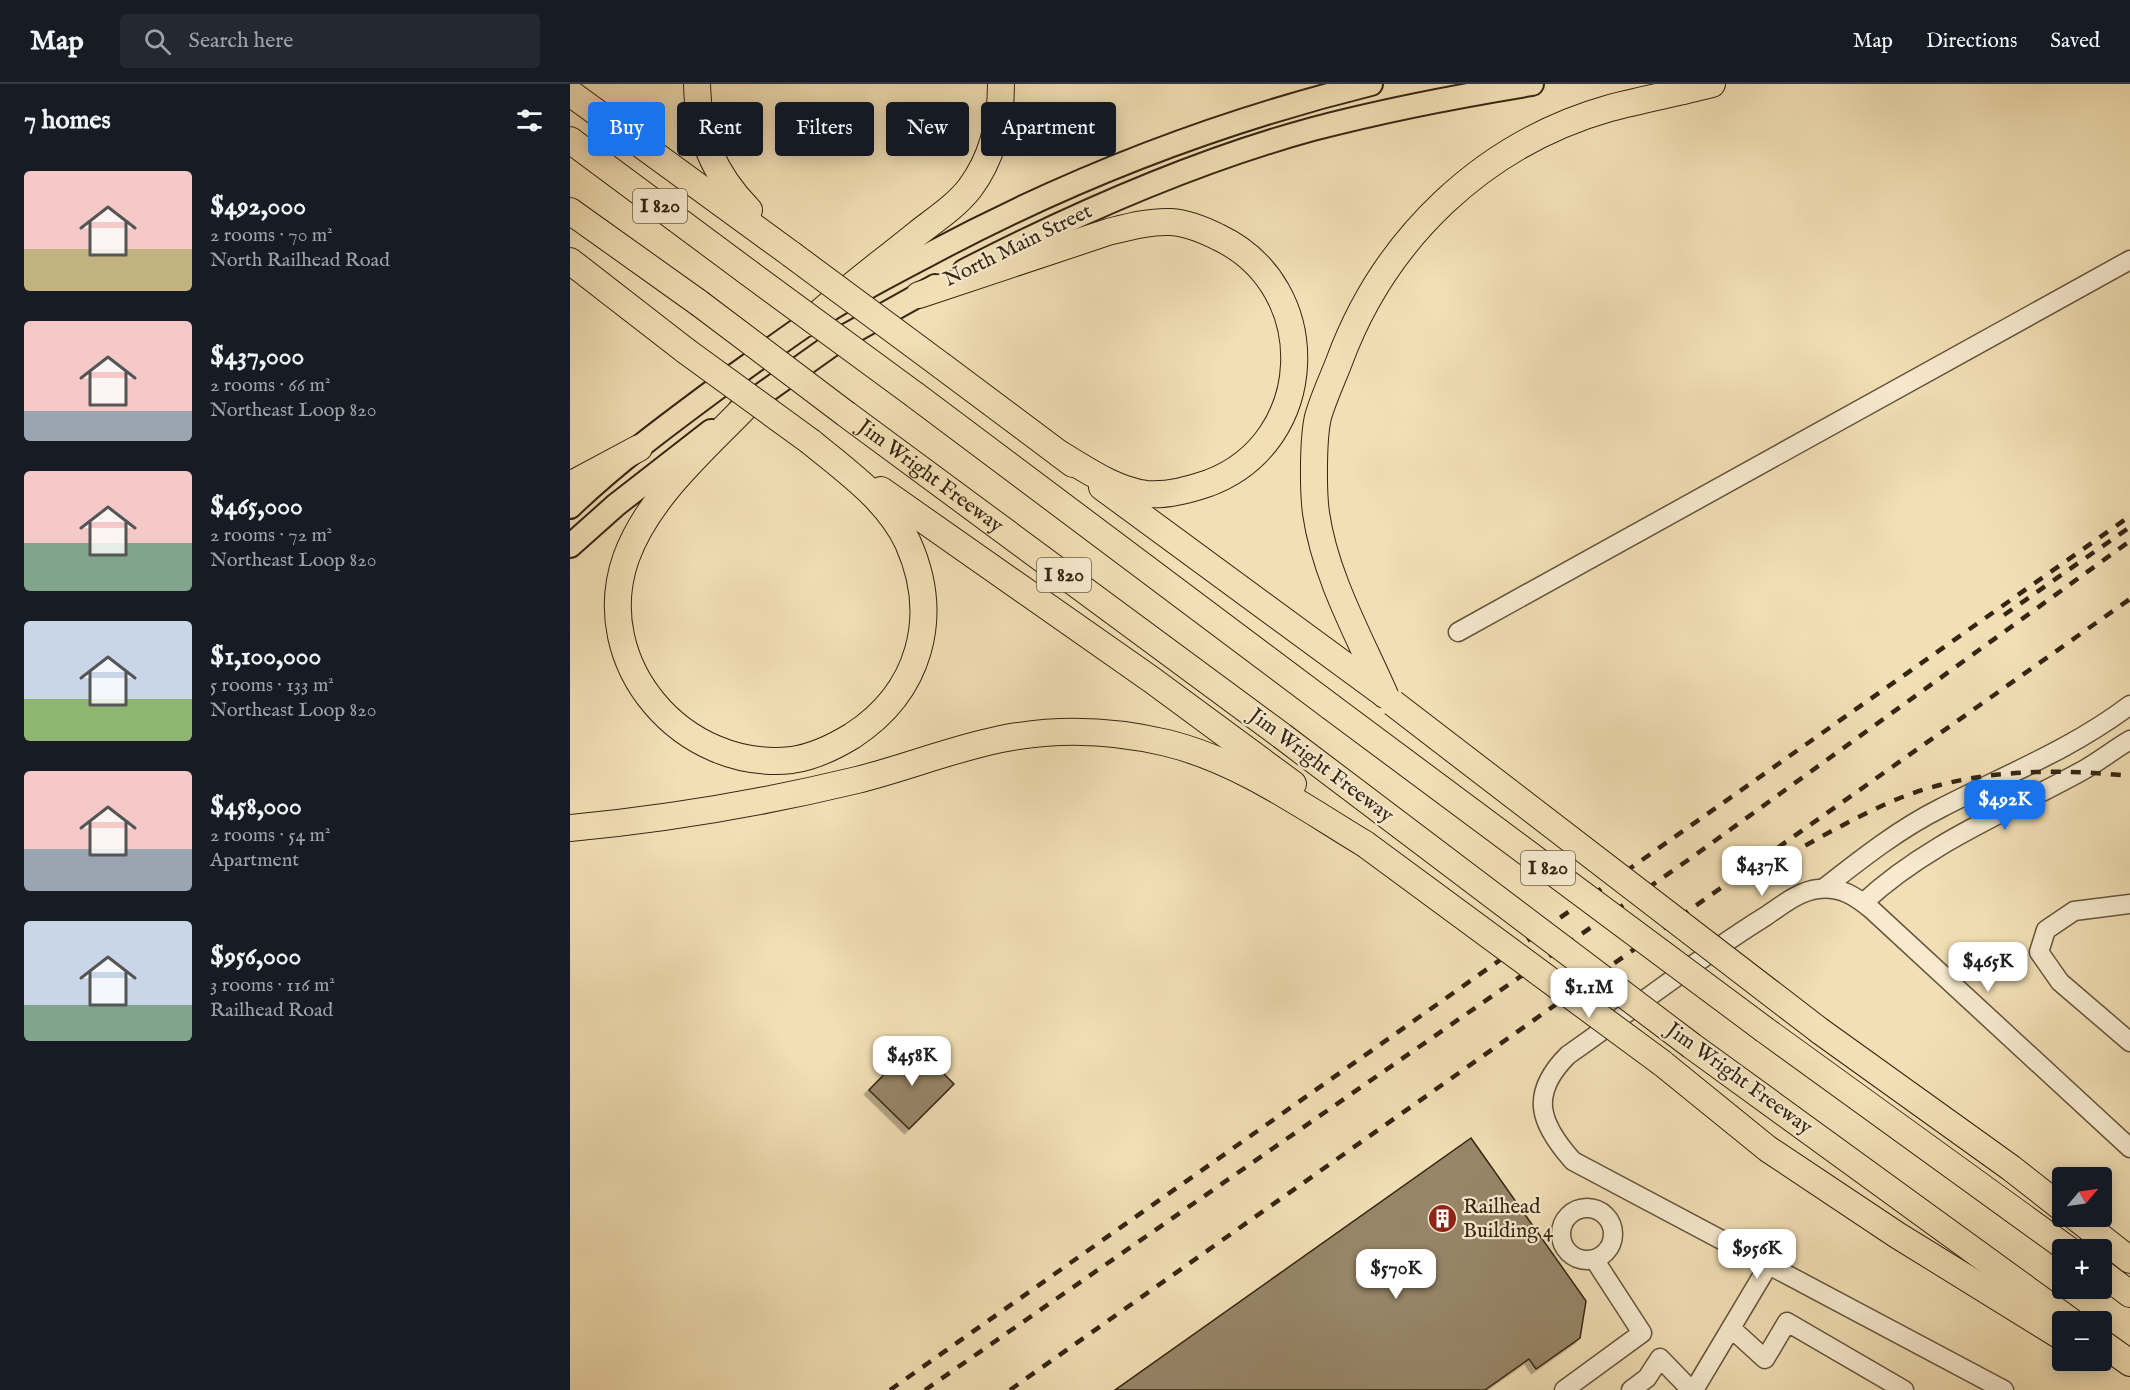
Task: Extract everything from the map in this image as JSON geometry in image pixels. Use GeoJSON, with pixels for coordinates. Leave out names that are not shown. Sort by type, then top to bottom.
{"type":"FeatureCollection","features":[{"type":"Feature","properties":{"kind":"highway"},"geometry":{"type":"LineString","coordinates":[[697,84],[698,120],[706,148],[737,198],[791,254]]}},
{"type":"Feature","properties":{"kind":"highway"},"geometry":{"type":"LineString","coordinates":[[808,323],[846,289],[953,206],[969,188],[983,167],[994,139],[1000,118],[1001,84]]}},
{"type":"Feature","properties":{"kind":"highway"},"geometry":{"type":"LineString","coordinates":[[1389,699],[1332,575],[1316,512],[1318,419],[1348,336],[1377,282],[1396,253],[1424,221],[1473,176],[1549,132],[1609,108],[1712,84]]}},
{"type":"Feature","properties":{"kind":"highway"},"geometry":{"type":"LineString","coordinates":[[570,93],[791,254],[1389,699],[1820,1031],[2011,1168],[2052,1200]]}},
{"type":"Feature","properties":{"kind":"highway","name":"I 820"},"geometry":{"type":"LineString","coordinates":[[570,140],[1765,1030],[2054,1239]]}},
{"type":"Feature","properties":{"kind":"highway","name":"Jim Wright Freeway"},"geometry":{"type":"LineString","coordinates":[[570,211],[699,303],[1282,736],[1692,1046],[2057,1311]]}},
{"type":"Feature","properties":{"kind":"highway"},"geometry":{"type":"LineString","coordinates":[[919,295],[1108,232],[1132,226],[1171,222],[1190,225],[1230,242],[1271,280],[1288,315],[1294,339],[1292,389],[1283,414],[1267,440],[1235,471],[1195,488],[1170,494],[1146,494],[1118,486],[1060,454]]}},
{"type":"Feature","properties":{"kind":"highway"},"geometry":{"type":"LineString","coordinates":[[570,261],[627,302],[686,351],[811,442],[1234,740],[1329,811],[1365,844]]}},
{"type":"Feature","properties":{"kind":"highway"},"geometry":{"type":"LineString","coordinates":[[570,267],[627,302]]}},
{"type":"Feature","properties":{"kind":"highway"},"geometry":{"type":"LineString","coordinates":[[748,404],[675,479],[636,535],[626,559],[620,585],[620,626],[627,659],[636,679],[659,712],[708,747],[769,760],[793,759],[834,747],[882,713],[905,683],[914,663],[924,622],[923,596],[919,571],[907,541],[876,496],[811,442]]}},
{"type":"Feature","properties":{"kind":"highway"},"geometry":{"type":"LineString","coordinates":[[570,485],[639,448]]}},
{"type":"Feature","properties":{"kind":"highway"},"geometry":{"type":"LineString","coordinates":[[570,828],[626,823],[761,802],[859,780],[1000,739],[1048,732],[1118,734],[1168,744],[1213,758],[1258,780],[1365,844],[1662,1064],[1768,1149],[1897,1235],[2052,1331]]}},
{"type":"Feature","properties":{"kind":"highway"},"geometry":{"type":"LineString","coordinates":[[2088,1227],[2130,1260]]}},
{"type":"Feature","properties":{"kind":"highway"},"geometry":{"type":"LineString","coordinates":[[2112,1280],[2130,1294]]}},
{"type":"Feature","properties":{"kind":"highway"},"geometry":{"type":"LineString","coordinates":[[2112,1350],[2130,1363]]}},
{"type":"Feature","properties":{"kind":"highway"},"geometry":{"type":"LineString","coordinates":[[2112,1367],[2130,1378]]}},
{"type":"Feature","properties":{"kind":"main road","name":"North Main Street"},"geometry":{"type":"LineString","coordinates":[[570,507],[639,448],[808,323],[893,274],[1033,200],[1180,140],[1249,117],[1371,84]]}},
{"type":"Feature","properties":{"kind":"main road","name":"North Main Street"},"geometry":{"type":"LineString","coordinates":[[570,546],[684,451],[840,339],[1020,243],[1124,196],[1212,163],[1323,127],[1402,108],[1532,84]]}},
{"type":"Feature","properties":{"kind":"street"},"geometry":{"type":"LineString","coordinates":[[1458,632],[2130,260]]}},
{"type":"Feature","properties":{"kind":"street"},"geometry":{"type":"LineString","coordinates":[[1824,888],[1874,849],[1940,808],[2044,759],[2130,705]]}},
{"type":"Feature","properties":{"kind":"street"},"geometry":{"type":"LineString","coordinates":[[1863,903],[1909,864],[1974,826],[2057,784],[2130,740]]}},
{"type":"Feature","properties":{"kind":"street"},"geometry":{"type":"LineString","coordinates":[[2044,759],[2057,784]]}},
{"type":"Feature","properties":{"kind":"street"},"geometry":{"type":"LineString","coordinates":[[2004,1390],[1573,1161],[1558,1144],[1548,1127],[1543,1109],[1545,1083],[1553,1070],[1568,1055],[1751,925],[1801,893],[1824,888],[1852,894],[1863,903],[2130,1148]]}},
{"type":"Feature","properties":{"kind":"street"},"geometry":{"type":"LineString","coordinates":[[2130,904],[2074,911],[2046,930],[2040,952],[2060,982],[2130,1042]]}},
{"type":"Feature","properties":{"kind":"street"},"geometry":{"type":"LineString","coordinates":[[1594,1259],[1660,1359],[1692,1390],[1768,1266]]}},
{"type":"Feature","properties":{"kind":"street"},"geometry":{"type":"LineString","coordinates":[[1731,1328],[1764,1359],[1787,1322],[1905,1390]]}},
{"type":"Feature","properties":{"kind":"street"},"geometry":{"type":"LineString","coordinates":[[1564,1390],[1642,1333]]}},
{"type":"Feature","properties":{"kind":"street"},"geometry":{"type":"LineString","coordinates":[[1631,1390],[1647,1378],[1660,1359]]}},
{"type":"Feature","properties":{"kind":"building"},"geometry":{"type":"Polygon","coordinates":[[[914,1044],[954,1084],[909,1129],[869,1090],[914,1044]]]}},
{"type":"Feature","properties":{"kind":"building","name":"Railhead Building 4"},"geometry":{"type":"Polygon","coordinates":[[[1471,1138],[1586,1301],[1580,1338],[1536,1369],[1529,1359],[1485,1390],[1115,1390],[1471,1138]]]}},
{"type":"Feature","properties":{"kind":"railway"},"geometry":{"type":"LineString","coordinates":[[890,1390],[2130,516]]}},
{"type":"Feature","properties":{"kind":"railway"},"geometry":{"type":"LineString","coordinates":[[2004,615],[2130,527]]}},
{"type":"Feature","properties":{"kind":"railway"},"geometry":{"type":"LineString","coordinates":[[925,1390],[1691,858],[2130,541]]}},
{"type":"Feature","properties":{"kind":"railway"},"geometry":{"type":"LineString","coordinates":[[1010,1390],[2130,599]]}},
{"type":"Feature","properties":{"kind":"railway"},"geometry":{"type":"LineString","coordinates":[[1753,875],[1877,808],[1923,790],[1952,782],[2011,773],[2071,772],[2130,776]]}},
{"type":"Feature","properties":{"kind":"place","name":"Railhead Building 4"},"geometry":{"type":"Point","coordinates":[1442,1219]}}]}
